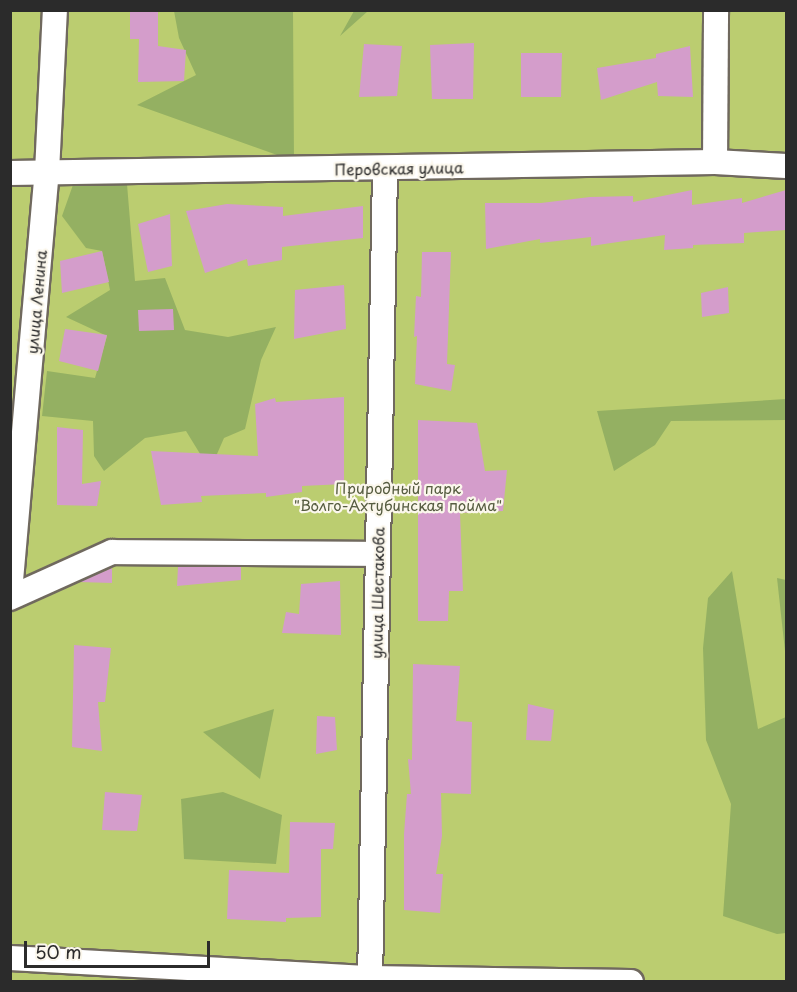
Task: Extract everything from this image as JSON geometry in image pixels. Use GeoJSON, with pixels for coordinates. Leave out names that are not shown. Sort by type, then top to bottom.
{"type":"FeatureCollection","features":[{"type":"Feature","properties":{"kind":"street","name":"улица Ленина"},"geometry":{"type":"LineString","coordinates":[[10,592],[47,172],[55,10]]}},
{"type":"Feature","properties":{"kind":"street"},"geometry":{"type":"LineString","coordinates":[[715,162],[716,10]]}},
{"type":"Feature","properties":{"kind":"street","name":"Перовская улица"},"geometry":{"type":"LineString","coordinates":[[10,173],[385,169],[715,162],[786,166]]}},
{"type":"Feature","properties":{"kind":"street","name":"улица Шестакова"},"geometry":{"type":"LineString","coordinates":[[370,980],[385,169]]}},
{"type":"Feature","properties":{"kind":"street"},"geometry":{"type":"LineString","coordinates":[[10,598],[112,552],[378,554]]}},
{"type":"Feature","properties":{"kind":"street"},"geometry":{"type":"LineString","coordinates":[[10,958],[370,980],[630,981]]}},
{"type":"Feature","properties":{"kind":"green space","name":"Природный парк \"Волго-Ахтубинская пойма\""},"geometry":{"type":"Polygon","coordinates":[[[11,11],[786,11],[786,981],[11,981],[11,11]]]}},
{"type":"Feature","properties":{"kind":"green space"},"geometry":{"type":"Polygon","coordinates":[[[174,11],[293,11],[294,161],[137,105],[196,75],[179,38],[174,11]]]}},
{"type":"Feature","properties":{"kind":"green space"},"geometry":{"type":"Polygon","coordinates":[[[354,11],[368,11],[340,36],[354,11]]]}},
{"type":"Feature","properties":{"kind":"green space"},"geometry":{"type":"Polygon","coordinates":[[[126,172],[135,281],[165,278],[185,330],[228,337],[276,327],[261,360],[245,429],[224,438],[210,470],[186,431],[145,438],[104,471],[94,456],[93,421],[42,416],[47,371],[95,378],[107,336],[66,317],[110,290],[102,251],[86,248],[62,216],[74,182],[126,172]]]}},
{"type":"Feature","properties":{"kind":"green space"},"geometry":{"type":"Polygon","coordinates":[[[786,399],[786,420],[671,421],[655,445],[614,471],[597,411],[786,399]]]}},
{"type":"Feature","properties":{"kind":"green space"},"geometry":{"type":"Polygon","coordinates":[[[732,571],[758,729],[786,717],[786,933],[777,934],[723,916],[731,804],[706,740],[703,648],[708,598],[732,571]]]}},
{"type":"Feature","properties":{"kind":"green space"},"geometry":{"type":"Polygon","coordinates":[[[777,578],[786,580],[786,660],[777,578]]]}},
{"type":"Feature","properties":{"kind":"green space"},"geometry":{"type":"Polygon","coordinates":[[[274,709],[260,779],[203,732],[274,709]]]}},
{"type":"Feature","properties":{"kind":"green space"},"geometry":{"type":"Polygon","coordinates":[[[223,792],[282,815],[276,864],[184,859],[181,799],[223,792]]]}},
{"type":"Feature","properties":{"kind":"building"},"geometry":{"type":"Polygon","coordinates":[[[130,10],[158,10],[158,46],[186,50],[184,81],[138,82],[139,39],[130,39],[130,10]]]}},
{"type":"Feature","properties":{"kind":"building"},"geometry":{"type":"Polygon","coordinates":[[[474,43],[473,99],[432,99],[430,45],[474,43]]]}},
{"type":"Feature","properties":{"kind":"building"},"geometry":{"type":"Polygon","coordinates":[[[364,44],[402,46],[397,96],[359,97],[364,44]]]}},
{"type":"Feature","properties":{"kind":"building"},"geometry":{"type":"Polygon","coordinates":[[[690,46],[693,97],[658,96],[657,82],[601,100],[597,68],[656,58],[656,54],[690,46]]]}},
{"type":"Feature","properties":{"kind":"building"},"geometry":{"type":"Polygon","coordinates":[[[521,53],[562,53],[561,97],[521,97],[521,53]]]}},
{"type":"Feature","properties":{"kind":"building"},"geometry":{"type":"Polygon","coordinates":[[[692,190],[692,205],[742,198],[742,203],[786,190],[786,230],[744,233],[744,243],[693,245],[693,248],[664,250],[665,235],[591,246],[591,237],[540,243],[540,239],[486,249],[485,203],[541,203],[590,197],[633,196],[633,202],[692,190]]]}},
{"type":"Feature","properties":{"kind":"building"},"geometry":{"type":"Polygon","coordinates":[[[227,204],[283,207],[283,216],[363,206],[363,238],[282,247],[282,260],[248,266],[247,259],[205,273],[186,211],[227,204]]]}},
{"type":"Feature","properties":{"kind":"building"},"geometry":{"type":"Polygon","coordinates":[[[170,214],[172,266],[148,272],[138,224],[170,214]]]}},
{"type":"Feature","properties":{"kind":"building"},"geometry":{"type":"Polygon","coordinates":[[[102,251],[109,282],[62,293],[60,261],[102,251]]]}},
{"type":"Feature","properties":{"kind":"building"},"geometry":{"type":"Polygon","coordinates":[[[422,252],[451,252],[447,364],[455,365],[451,391],[415,384],[416,296],[421,297],[422,252]]]}},
{"type":"Feature","properties":{"kind":"building"},"geometry":{"type":"Polygon","coordinates":[[[344,285],[346,329],[294,339],[295,290],[344,285]]]}},
{"type":"Feature","properties":{"kind":"building"},"geometry":{"type":"Polygon","coordinates":[[[728,287],[729,313],[702,317],[701,293],[728,287]]]}},
{"type":"Feature","properties":{"kind":"building"},"geometry":{"type":"Polygon","coordinates":[[[173,309],[174,330],[139,331],[138,310],[173,309]]]}},
{"type":"Feature","properties":{"kind":"building"},"geometry":{"type":"Polygon","coordinates":[[[65,329],[107,335],[98,371],[59,361],[65,329]]]}},
{"type":"Feature","properties":{"kind":"building"},"geometry":{"type":"Polygon","coordinates":[[[344,397],[344,484],[302,486],[302,492],[266,497],[266,493],[201,496],[202,502],[161,505],[151,451],[258,456],[255,404],[275,398],[276,402],[344,397]]]}},
{"type":"Feature","properties":{"kind":"building"},"geometry":{"type":"Polygon","coordinates":[[[418,420],[477,423],[485,471],[507,470],[503,511],[460,513],[463,591],[449,591],[448,621],[418,621],[418,420]]]}},
{"type":"Feature","properties":{"kind":"building"},"geometry":{"type":"Polygon","coordinates":[[[57,427],[83,430],[82,484],[101,481],[97,506],[57,505],[57,427]]]}},
{"type":"Feature","properties":{"kind":"building"},"geometry":{"type":"Polygon","coordinates":[[[178,567],[241,567],[241,580],[177,586],[178,567]]]}},
{"type":"Feature","properties":{"kind":"building"},"geometry":{"type":"Polygon","coordinates":[[[112,568],[112,583],[79,582],[112,568]]]}},
{"type":"Feature","properties":{"kind":"building"},"geometry":{"type":"Polygon","coordinates":[[[340,581],[341,635],[282,633],[286,612],[299,614],[301,584],[340,581]]]}},
{"type":"Feature","properties":{"kind":"building"},"geometry":{"type":"Polygon","coordinates":[[[74,645],[111,648],[105,702],[98,702],[102,751],[72,747],[74,645]]]}},
{"type":"Feature","properties":{"kind":"building"},"geometry":{"type":"Polygon","coordinates":[[[413,664],[460,666],[456,721],[472,722],[471,794],[441,793],[442,836],[436,874],[443,874],[440,913],[404,910],[404,834],[407,794],[411,794],[408,759],[412,760],[413,664]]]}},
{"type":"Feature","properties":{"kind":"building"},"geometry":{"type":"Polygon","coordinates":[[[528,704],[554,710],[551,741],[526,740],[528,704]]]}},
{"type":"Feature","properties":{"kind":"building"},"geometry":{"type":"Polygon","coordinates":[[[317,716],[335,717],[337,750],[316,754],[317,716]]]}},
{"type":"Feature","properties":{"kind":"building"},"geometry":{"type":"Polygon","coordinates":[[[105,792],[142,795],[137,831],[102,830],[105,792]]]}},
{"type":"Feature","properties":{"kind":"building"},"geometry":{"type":"Polygon","coordinates":[[[290,822],[335,823],[333,849],[321,849],[321,917],[286,918],[286,922],[227,919],[229,870],[289,873],[290,822]]]}}]}
